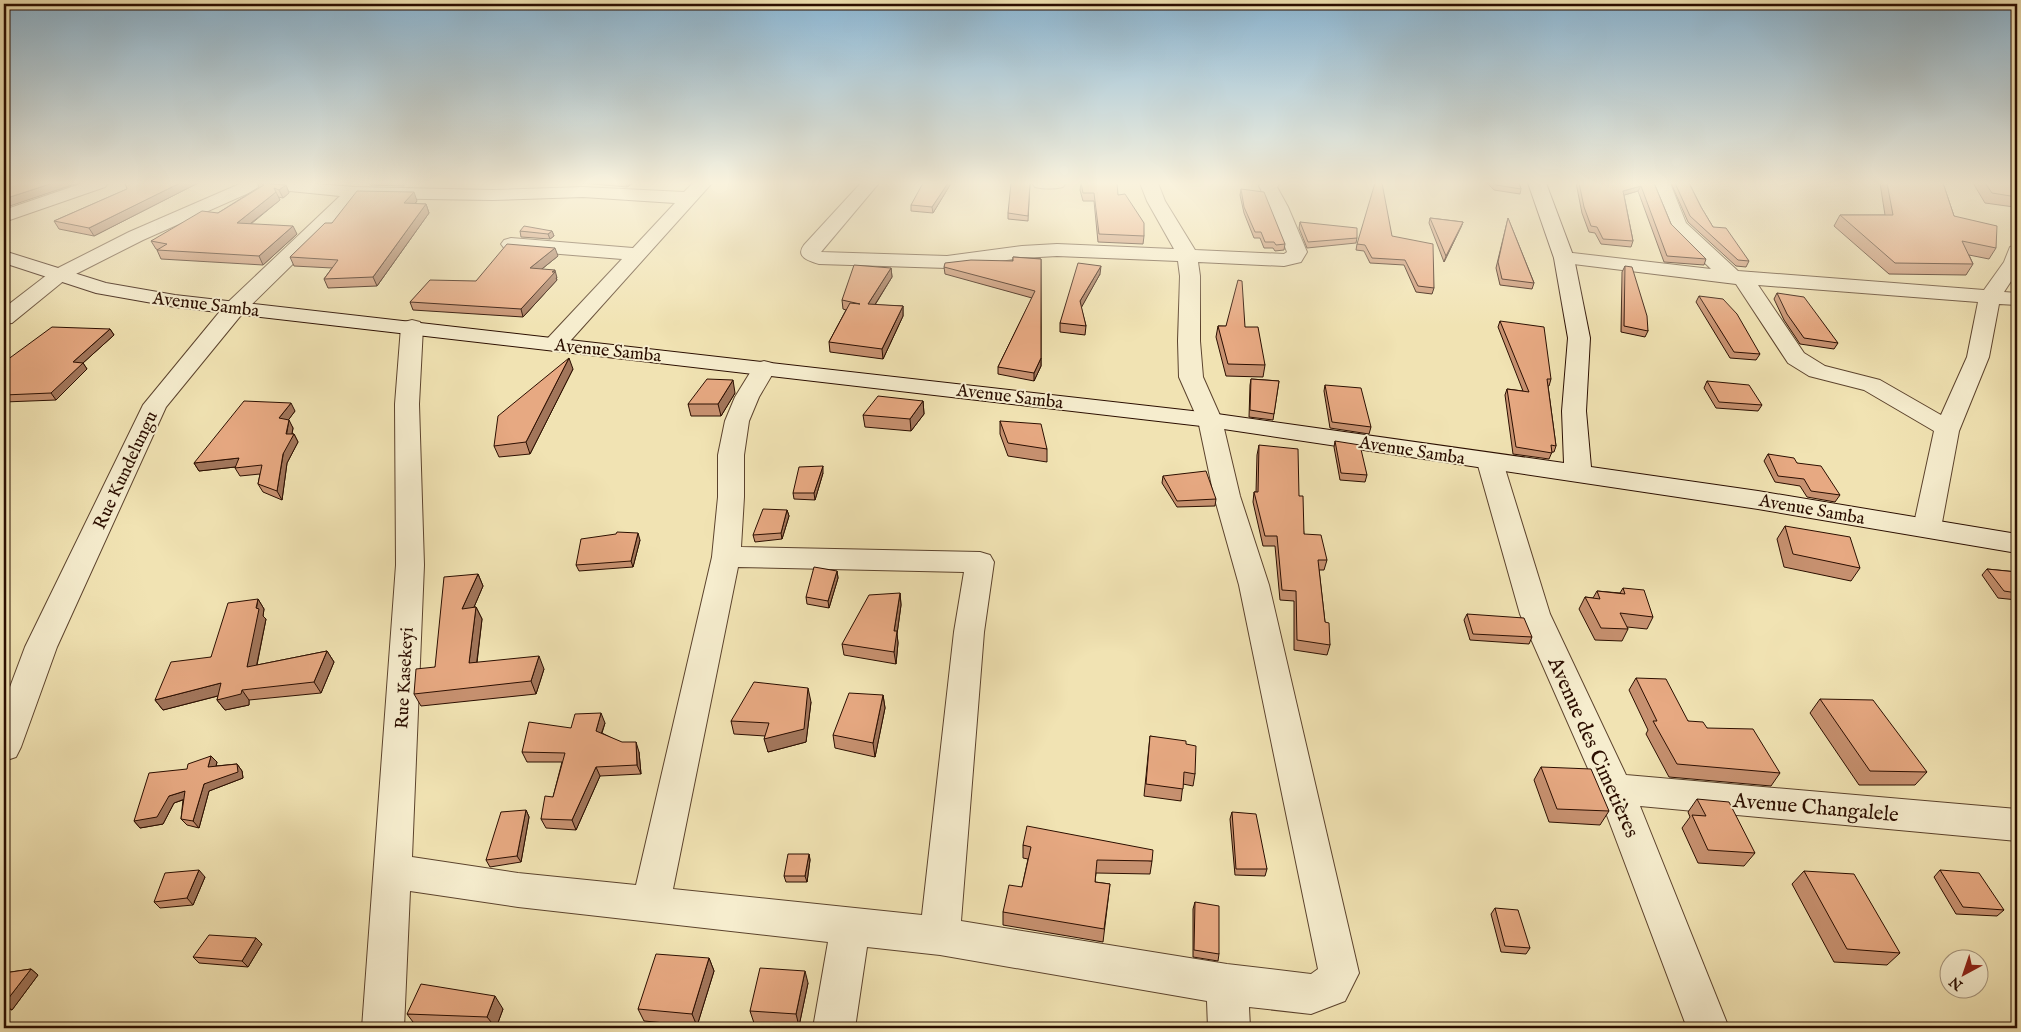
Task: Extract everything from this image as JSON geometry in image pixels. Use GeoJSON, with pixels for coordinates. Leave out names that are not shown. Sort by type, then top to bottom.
{"type":"FeatureCollection","features":[{"type":"Feature","properties":{"kind":"street"},"geometry":{"type":"LineString","coordinates":[[4,318],[59,275],[147,231]]}},
{"type":"Feature","properties":{"kind":"street","name":"Rue Kundelungu"},"geometry":{"type":"LineString","coordinates":[[4,747],[41,647],[155,405],[234,309],[315,231]]}},
{"type":"Feature","properties":{"kind":"street"},"geometry":{"type":"LineString","coordinates":[[556,344],[659,231]]}},
{"type":"Feature","properties":{"kind":"street"},"geometry":{"type":"LineString","coordinates":[[828,231],[812,250],[811,255],[819,258],[947,262],[1022,252],[1057,250],[1187,254],[1284,260],[1294,258],[1298,252],[1289,231]]}},
{"type":"Feature","properties":{"kind":"street"},"geometry":{"type":"LineString","coordinates":[[394,872],[518,890],[940,936],[1226,984],[1311,994],[1330,987],[1339,973],[1254,585],[1228,496],[1210,420],[1192,377],[1189,341],[1190,276],[1187,254],[1174,231]]}},
{"type":"Feature","properties":{"kind":"street"},"geometry":{"type":"LineString","coordinates":[[1554,231],[1564,258],[1579,338],[1574,411],[1578,474]]}},
{"type":"Feature","properties":{"kind":"street"},"geometry":{"type":"LineString","coordinates":[[1683,231],[1738,277],[1796,358],[1817,371],[1872,385],[1948,429]]}},
{"type":"Feature","properties":{"kind":"street"},"geometry":{"type":"LineString","coordinates":[[511,244],[637,254]]}},
{"type":"Feature","properties":{"kind":"street"},"geometry":{"type":"LineString","coordinates":[[1927,528],[1948,429],[1978,357],[1990,296],[2014,262],[2017,251]]}},
{"type":"Feature","properties":{"kind":"street","name":"Avenue Samba"},"geometry":{"type":"LineString","coordinates":[[4,257],[103,289],[234,309],[412,327],[1210,420],[1758,500],[2017,544]]}},
{"type":"Feature","properties":{"kind":"street"},"geometry":{"type":"LineString","coordinates":[[1564,258],[1738,277],[2017,299]]}},
{"type":"Feature","properties":{"kind":"street","name":"Rue Kasekeyi"},"geometry":{"type":"LineString","coordinates":[[383,1028],[394,872],[410,565],[407,404],[412,327]]}},
{"type":"Feature","properties":{"kind":"street"},"geometry":{"type":"LineString","coordinates":[[651,904],[726,557],[732,455],[737,421],[746,397],[764,368]]}},
{"type":"Feature","properties":{"kind":"street","name":"Avenue des Cimetières"},"geometry":{"type":"LineString","coordinates":[[1490,462],[1535,614],[1615,789],[1708,1028]]}},
{"type":"Feature","properties":{"kind":"street"},"geometry":{"type":"LineString","coordinates":[[726,557],[980,562],[969,632],[940,936]]}},
{"type":"Feature","properties":{"kind":"street","name":"Avenue Changalele"},"geometry":{"type":"LineString","coordinates":[[1615,789],[2017,825]]}},
{"type":"Feature","properties":{"kind":"street"},"geometry":{"type":"LineString","coordinates":[[834,1028],[850,926]]}},
{"type":"Feature","properties":{"kind":"street"},"geometry":{"type":"LineString","coordinates":[[1226,984],[1230,1028]]}},
{"type":"Feature","properties":{"kind":"building"},"geometry":{"type":"Polygon","coordinates":[[[168,231],[287,231],[259,256],[157,250],[167,244],[151,241],[168,231]]]}},
{"type":"Feature","properties":{"kind":"building"},"geometry":{"type":"Polygon","coordinates":[[[317,231],[406,231],[373,277],[324,279],[338,260],[290,257],[317,231]]]}},
{"type":"Feature","properties":{"kind":"building"},"geometry":{"type":"Polygon","coordinates":[[[521,231],[552,231],[548,234],[521,231]]]}},
{"type":"Feature","properties":{"kind":"building"},"geometry":{"type":"Polygon","coordinates":[[[1099,231],[1144,231],[1144,236],[1099,234],[1099,231]]]}},
{"type":"Feature","properties":{"kind":"building"},"geometry":{"type":"Polygon","coordinates":[[[1280,231],[1285,244],[1276,245],[1274,242],[1265,242],[1261,232],[1255,232],[1280,231]]]}},
{"type":"Feature","properties":{"kind":"building"},"geometry":{"type":"Polygon","coordinates":[[[1304,231],[1357,231],[1357,238],[1308,242],[1304,231]]]}},
{"type":"Feature","properties":{"kind":"building"},"geometry":{"type":"Polygon","coordinates":[[[1361,231],[1391,231],[1392,236],[1433,244],[1434,288],[1418,286],[1405,260],[1372,258],[1365,245],[1357,244],[1361,231]]]}},
{"type":"Feature","properties":{"kind":"building"},"geometry":{"type":"Polygon","coordinates":[[[1436,231],[1458,231],[1446,256],[1436,231]]]}},
{"type":"Feature","properties":{"kind":"building"},"geometry":{"type":"Polygon","coordinates":[[[1505,231],[1513,231],[1534,283],[1502,279],[1498,262],[1505,231]]]}},
{"type":"Feature","properties":{"kind":"building"},"geometry":{"type":"Polygon","coordinates":[[[1599,231],[1631,231],[1633,241],[1603,239],[1599,231]]]}},
{"type":"Feature","properties":{"kind":"building"},"geometry":{"type":"Polygon","coordinates":[[[1658,231],[1678,231],[1706,259],[1667,256],[1658,231]]]}},
{"type":"Feature","properties":{"kind":"building"},"geometry":{"type":"Polygon","coordinates":[[[1707,231],[1728,231],[1749,261],[1738,260],[1707,231]]]}},
{"type":"Feature","properties":{"kind":"building"},"geometry":{"type":"Polygon","coordinates":[[[1859,231],[1997,231],[1996,248],[1962,241],[1973,264],[1895,263],[1859,231]]]}},
{"type":"Feature","properties":{"kind":"building"},"geometry":{"type":"Polygon","coordinates":[[[507,244],[555,248],[530,268],[555,270],[552,272],[555,272],[521,309],[410,302],[430,280],[476,281],[507,244]]]}},
{"type":"Feature","properties":{"kind":"building"},"geometry":{"type":"Polygon","coordinates":[[[1013,257],[1041,259],[1041,358],[1034,373],[998,367],[1035,291],[944,267],[945,263],[971,260],[1013,261],[1013,257]]]}},
{"type":"Feature","properties":{"kind":"building"},"geometry":{"type":"Polygon","coordinates":[[[1078,263],[1101,266],[1080,301],[1086,326],[1060,323],[1078,263]]]}},
{"type":"Feature","properties":{"kind":"building"},"geometry":{"type":"Polygon","coordinates":[[[854,265],[891,268],[868,304],[903,306],[882,349],[829,342],[850,303],[860,304],[842,300],[854,265]]]}},
{"type":"Feature","properties":{"kind":"building"},"geometry":{"type":"Polygon","coordinates":[[[1625,266],[1632,267],[1647,316],[1648,331],[1624,326],[1625,266]]]}},
{"type":"Feature","properties":{"kind":"building"},"geometry":{"type":"Polygon","coordinates":[[[1238,280],[1242,281],[1245,327],[1258,327],[1265,365],[1228,364],[1218,326],[1226,326],[1238,280]]]}},
{"type":"Feature","properties":{"kind":"building"},"geometry":{"type":"Polygon","coordinates":[[[1777,293],[1804,297],[1838,343],[1804,338],[1787,314],[1777,293]]]}},
{"type":"Feature","properties":{"kind":"building"},"geometry":{"type":"Polygon","coordinates":[[[1699,296],[1723,299],[1737,314],[1760,354],[1734,352],[1699,296]]]}},
{"type":"Feature","properties":{"kind":"building"},"geometry":{"type":"Polygon","coordinates":[[[1500,321],[1544,327],[1551,379],[1547,379],[1556,446],[1551,445],[1552,453],[1516,447],[1507,389],[1529,392],[1500,321]]]}},
{"type":"Feature","properties":{"kind":"building"},"geometry":{"type":"Polygon","coordinates":[[[52,327],[110,329],[73,362],[83,363],[51,393],[4,395],[4,383],[6,381],[4,381],[4,359],[7,360],[52,327]]]}},
{"type":"Feature","properties":{"kind":"building"},"geometry":{"type":"Polygon","coordinates":[[[569,358],[526,442],[494,446],[498,416],[569,358]]]}},
{"type":"Feature","properties":{"kind":"building"},"geometry":{"type":"Polygon","coordinates":[[[707,379],[733,380],[718,404],[688,404],[707,379]]]}},
{"type":"Feature","properties":{"kind":"building"},"geometry":{"type":"Polygon","coordinates":[[[1251,379],[1279,381],[1274,414],[1250,410],[1251,379]]]}},
{"type":"Feature","properties":{"kind":"building"},"geometry":{"type":"Polygon","coordinates":[[[1707,381],[1749,385],[1762,405],[1719,402],[1707,381]]]}},
{"type":"Feature","properties":{"kind":"building"},"geometry":{"type":"Polygon","coordinates":[[[1325,385],[1361,388],[1371,427],[1332,422],[1325,385]]]}},
{"type":"Feature","properties":{"kind":"building"},"geometry":{"type":"Polygon","coordinates":[[[878,396],[923,401],[910,419],[863,415],[878,396]]]}},
{"type":"Feature","properties":{"kind":"building"},"geometry":{"type":"Polygon","coordinates":[[[244,401],[291,403],[279,418],[289,420],[286,434],[294,434],[283,454],[277,491],[258,484],[262,465],[235,468],[239,458],[194,463],[244,401]]]}},
{"type":"Feature","properties":{"kind":"building"},"geometry":{"type":"Polygon","coordinates":[[[1000,421],[1041,424],[1047,449],[1008,443],[1000,421]]]}},
{"type":"Feature","properties":{"kind":"building"},"geometry":{"type":"Polygon","coordinates":[[[1335,441],[1360,445],[1367,475],[1341,473],[1335,441]]]}},
{"type":"Feature","properties":{"kind":"building"},"geometry":{"type":"Polygon","coordinates":[[[1259,445],[1298,449],[1299,496],[1303,496],[1304,534],[1321,535],[1327,560],[1318,560],[1325,622],[1329,623],[1330,645],[1297,640],[1296,591],[1282,590],[1277,536],[1265,536],[1254,492],[1258,492],[1259,445]]]}},
{"type":"Feature","properties":{"kind":"building"},"geometry":{"type":"Polygon","coordinates":[[[1768,454],[1794,458],[1797,463],[1821,466],[1840,495],[1811,491],[1804,479],[1778,476],[1768,454]]]}},
{"type":"Feature","properties":{"kind":"building"},"geometry":{"type":"Polygon","coordinates":[[[823,466],[814,493],[793,493],[799,467],[823,466]]]}},
{"type":"Feature","properties":{"kind":"building"},"geometry":{"type":"Polygon","coordinates":[[[1206,471],[1216,499],[1177,501],[1163,476],[1206,471]]]}},
{"type":"Feature","properties":{"kind":"building"},"geometry":{"type":"Polygon","coordinates":[[[763,509],[787,510],[781,533],[753,535],[763,509]]]}},
{"type":"Feature","properties":{"kind":"building"},"geometry":{"type":"Polygon","coordinates":[[[1785,526],[1850,537],[1860,568],[1793,554],[1785,526]]]}},
{"type":"Feature","properties":{"kind":"building"},"geometry":{"type":"Polygon","coordinates":[[[617,532],[638,533],[631,561],[576,565],[581,539],[616,534],[617,532]]]}},
{"type":"Feature","properties":{"kind":"building"},"geometry":{"type":"Polygon","coordinates":[[[814,567],[837,571],[828,601],[806,597],[814,567]]]}},
{"type":"Feature","properties":{"kind":"building"},"geometry":{"type":"Polygon","coordinates":[[[1987,569],[2017,572],[2017,593],[2004,591],[1987,569]]]}},
{"type":"Feature","properties":{"kind":"building"},"geometry":{"type":"Polygon","coordinates":[[[478,574],[462,609],[476,607],[469,663],[539,656],[531,681],[414,694],[416,669],[435,667],[444,577],[478,574]]]}},
{"type":"Feature","properties":{"kind":"building"},"geometry":{"type":"Polygon","coordinates":[[[1623,588],[1644,590],[1653,617],[1620,613],[1628,629],[1601,628],[1585,597],[1600,599],[1597,591],[1625,594],[1623,588]]]}},
{"type":"Feature","properties":{"kind":"building"},"geometry":{"type":"Polygon","coordinates":[[[900,593],[894,631],[897,631],[894,652],[842,644],[869,595],[900,593]]]}},
{"type":"Feature","properties":{"kind":"building"},"geometry":{"type":"Polygon","coordinates":[[[258,599],[256,608],[259,609],[247,667],[327,651],[314,682],[242,690],[241,694],[217,700],[221,683],[155,700],[171,662],[211,657],[228,603],[258,599]]]}},
{"type":"Feature","properties":{"kind":"building"},"geometry":{"type":"Polygon","coordinates":[[[1467,614],[1524,618],[1532,637],[1473,634],[1467,614]]]}},
{"type":"Feature","properties":{"kind":"building"},"geometry":{"type":"Polygon","coordinates":[[[1636,678],[1666,679],[1688,721],[1703,722],[1707,728],[1753,729],[1780,773],[1677,764],[1653,721],[1657,721],[1636,678]]]}},
{"type":"Feature","properties":{"kind":"building"},"geometry":{"type":"Polygon","coordinates":[[[754,682],[808,688],[804,729],[764,739],[769,723],[731,721],[754,682]]]}},
{"type":"Feature","properties":{"kind":"building"},"geometry":{"type":"Polygon","coordinates":[[[849,693],[883,695],[873,743],[833,735],[849,693]]]}},
{"type":"Feature","properties":{"kind":"building"},"geometry":{"type":"Polygon","coordinates":[[[1820,699],[1873,700],[1927,772],[1870,771],[1820,699]]]}},
{"type":"Feature","properties":{"kind":"building"},"geometry":{"type":"Polygon","coordinates":[[[601,713],[596,731],[622,742],[636,742],[637,765],[596,767],[572,820],[541,819],[545,796],[553,797],[565,753],[522,752],[529,722],[571,728],[575,714],[601,713]]]}},
{"type":"Feature","properties":{"kind":"building"},"geometry":{"type":"Polygon","coordinates":[[[1150,736],[1186,741],[1186,744],[1196,746],[1195,774],[1184,772],[1183,789],[1146,784],[1150,736]]]}},
{"type":"Feature","properties":{"kind":"building"},"geometry":{"type":"Polygon","coordinates":[[[211,756],[208,767],[237,764],[238,772],[204,784],[193,821],[181,819],[185,791],[169,796],[157,817],[134,821],[149,773],[187,769],[188,764],[211,756]]]}},
{"type":"Feature","properties":{"kind":"building"},"geometry":{"type":"Polygon","coordinates":[[[1541,767],[1591,769],[1609,811],[1557,809],[1541,767]]]}},
{"type":"Feature","properties":{"kind":"building"},"geometry":{"type":"Polygon","coordinates":[[[1697,799],[1729,802],[1755,853],[1708,850],[1692,815],[1706,816],[1697,799]]]}},
{"type":"Feature","properties":{"kind":"building"},"geometry":{"type":"Polygon","coordinates":[[[526,810],[517,856],[486,860],[501,812],[526,810]]]}},
{"type":"Feature","properties":{"kind":"building"},"geometry":{"type":"Polygon","coordinates":[[[1232,812],[1256,814],[1267,869],[1236,869],[1232,812]]]}},
{"type":"Feature","properties":{"kind":"building"},"geometry":{"type":"Polygon","coordinates":[[[1027,826],[1153,850],[1152,861],[1097,860],[1095,882],[1110,884],[1104,929],[1003,912],[1009,885],[1022,887],[1031,847],[1023,845],[1027,826]]]}},
{"type":"Feature","properties":{"kind":"building"},"geometry":{"type":"Polygon","coordinates":[[[788,854],[809,854],[805,876],[784,876],[788,854]]]}},
{"type":"Feature","properties":{"kind":"building"},"geometry":{"type":"Polygon","coordinates":[[[199,870],[187,898],[154,902],[165,873],[199,870]]]}},
{"type":"Feature","properties":{"kind":"building"},"geometry":{"type":"Polygon","coordinates":[[[1940,870],[1979,873],[2004,910],[1963,907],[1940,870]]]}},
{"type":"Feature","properties":{"kind":"building"},"geometry":{"type":"Polygon","coordinates":[[[1804,871],[1854,874],[1900,953],[1847,949],[1804,871]]]}},
{"type":"Feature","properties":{"kind":"building"},"geometry":{"type":"Polygon","coordinates":[[[1195,902],[1219,906],[1219,954],[1194,950],[1195,902]]]}},
{"type":"Feature","properties":{"kind":"building"},"geometry":{"type":"Polygon","coordinates":[[[1495,908],[1518,910],[1530,948],[1505,946],[1495,908]]]}},
{"type":"Feature","properties":{"kind":"building"},"geometry":{"type":"Polygon","coordinates":[[[209,935],[256,938],[242,961],[193,957],[209,935]]]}},
{"type":"Feature","properties":{"kind":"building"},"geometry":{"type":"Polygon","coordinates":[[[656,954],[709,958],[692,1014],[638,1009],[656,954]]]}},
{"type":"Feature","properties":{"kind":"building"},"geometry":{"type":"Polygon","coordinates":[[[760,968],[805,971],[796,1014],[750,1011],[760,968]]]}},
{"type":"Feature","properties":{"kind":"building"},"geometry":{"type":"Polygon","coordinates":[[[31,969],[4,1004],[4,973],[31,969]]]}},
{"type":"Feature","properties":{"kind":"building"},"geometry":{"type":"Polygon","coordinates":[[[421,984],[495,996],[487,1017],[407,1014],[421,984]]]}}]}
